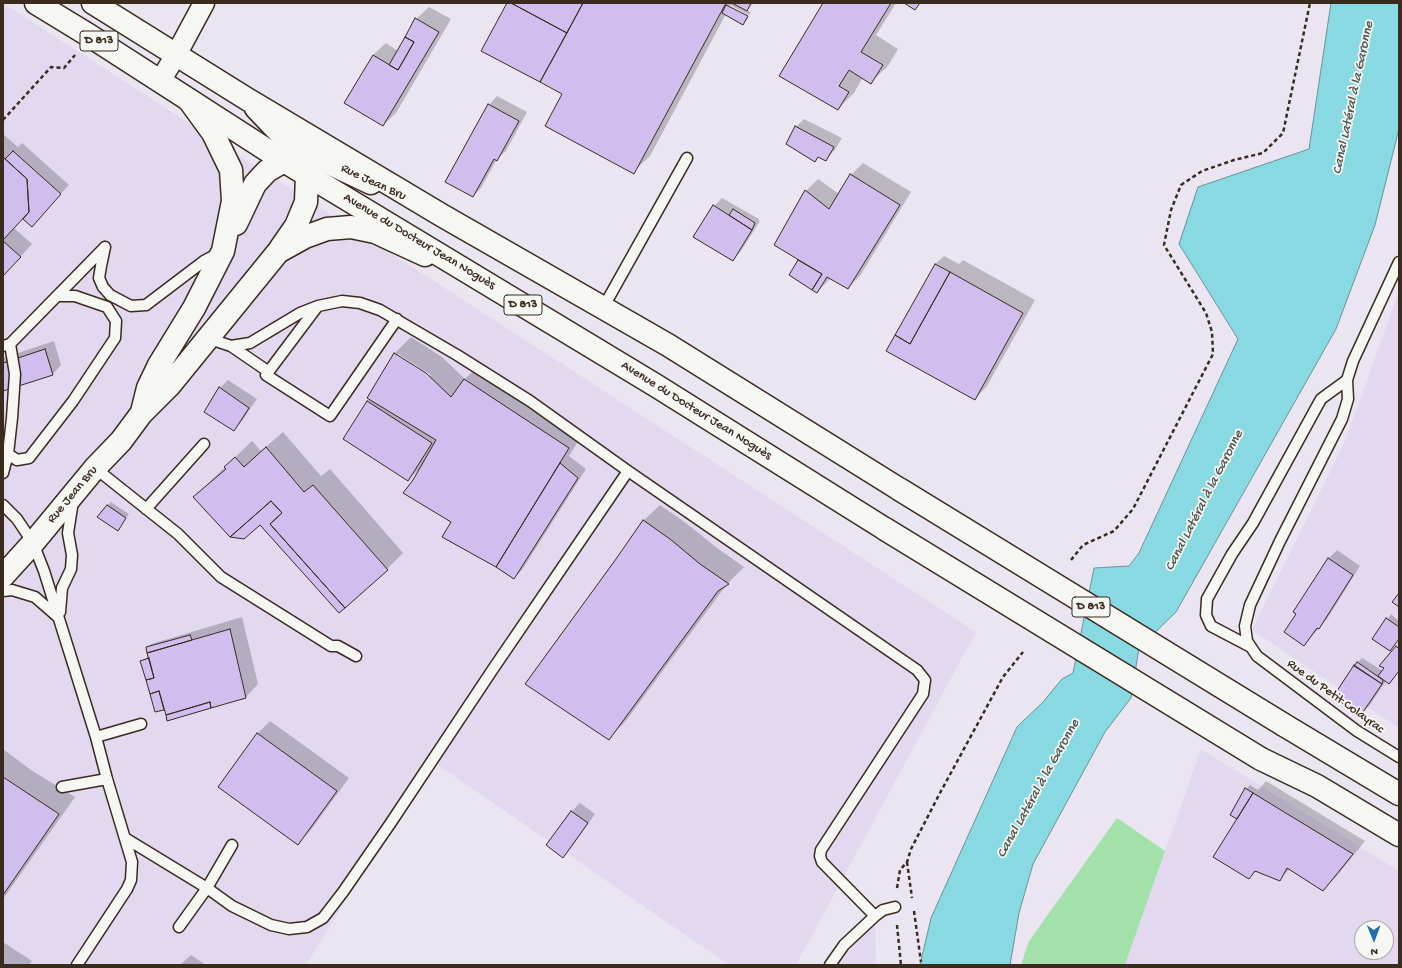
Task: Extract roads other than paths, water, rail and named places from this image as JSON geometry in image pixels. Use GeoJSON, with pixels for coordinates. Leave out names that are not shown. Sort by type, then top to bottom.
{"type":"FeatureCollection","features":[{"type":"Feature","properties":{"kind":"main road","name":"Avenue du Docteur Jean Noguès"},"geometry":{"type":"LineString","coordinates":[[36,3],[189,99],[298,163],[885,529],[1261,759],[1317,786],[1399,835]]}},
{"type":"Feature","properties":{"kind":"main road","name":"D 813"},"geometry":{"type":"LineString","coordinates":[[93,3],[247,99],[443,216],[668,345],[1284,725],[1399,794]]}},
{"type":"Feature","properties":{"kind":"main road","name":"Rue Jean Bru"},"geometry":{"type":"LineString","coordinates":[[189,99],[213,133],[231,170],[233,201],[223,251]]}},
{"type":"Feature","properties":{"kind":"main road"},"geometry":{"type":"LineString","coordinates":[[247,99],[298,163]]}},
{"type":"Feature","properties":{"kind":"main road","name":"Rue Jean Bru"},"geometry":{"type":"LineString","coordinates":[[141,414],[148,388],[159,365],[194,308],[223,251],[254,184],[267,171],[298,163],[314,156],[443,216]]}},
{"type":"Feature","properties":{"kind":"main road","name":"Rue Jean Bru"},"geometry":{"type":"LineString","coordinates":[[3,576],[33,543],[95,468],[121,441],[141,414],[169,386],[278,252],[296,226],[306,202],[298,163]]}},
{"type":"Feature","properties":{"kind":"main road","name":"Rue Jean Bru"},"geometry":{"type":"LineString","coordinates":[[278,252],[306,237],[326,229],[351,227],[375,232],[490,284]]}},
{"type":"Feature","properties":{"kind":"street"},"geometry":{"type":"LineString","coordinates":[[160,81],[204,3]]}},
{"type":"Feature","properties":{"kind":"lane"},"geometry":{"type":"LineString","coordinates":[[603,308],[687,158]]}},
{"type":"Feature","properties":{"kind":"lane"},"geometry":{"type":"LineString","coordinates":[[3,473],[8,454],[15,374],[7,345],[58,296],[105,247],[100,266],[99,278],[103,287],[110,295],[131,306],[146,305],[204,261],[223,251]]}},
{"type":"Feature","properties":{"kind":"lane"},"geometry":{"type":"LineString","coordinates":[[1254,652],[1247,641],[1245,626],[1250,605],[1280,541],[1342,419],[1348,399],[1347,380],[1353,361],[1399,262]]}},
{"type":"Feature","properties":{"kind":"lane"},"geometry":{"type":"LineString","coordinates":[[8,454],[17,460],[28,458],[73,401],[115,338],[116,321],[107,307],[75,296],[58,296]]}},
{"type":"Feature","properties":{"kind":"lane"},"geometry":{"type":"LineString","coordinates":[[231,346],[250,343],[300,313],[318,306],[342,301],[360,303],[380,310],[457,355],[530,401],[628,471],[917,670],[925,680],[922,694],[821,850],[820,856],[822,862],[875,916]]}},
{"type":"Feature","properties":{"kind":"lane"},"geometry":{"type":"LineString","coordinates":[[318,306],[266,375],[330,416],[397,319]]}},
{"type":"Feature","properties":{"kind":"lane"},"geometry":{"type":"LineString","coordinates":[[207,338],[231,346],[269,372]]}},
{"type":"Feature","properties":{"kind":"lane","name":"Rue du Petit Colayrac"},"geometry":{"type":"LineString","coordinates":[[1347,380],[1321,399],[1253,523],[1232,554],[1206,599],[1206,615],[1211,626],[1254,652],[1312,699],[1357,731],[1399,757]]}},
{"type":"Feature","properties":{"kind":"lane"},"geometry":{"type":"LineString","coordinates":[[146,509],[204,444]]}},
{"type":"Feature","properties":{"kind":"lane"},"geometry":{"type":"LineString","coordinates":[[95,468],[178,534],[221,577],[331,646],[338,646],[356,656]]}},
{"type":"Feature","properties":{"kind":"lane"},"geometry":{"type":"LineString","coordinates":[[125,838],[207,888],[232,906],[271,925],[289,929],[307,928],[323,918],[390,824],[493,669],[628,471]]}},
{"type":"Feature","properties":{"kind":"lane"},"geometry":{"type":"LineString","coordinates":[[60,618],[62,588],[71,569],[72,555],[68,533],[74,494]]}},
{"type":"Feature","properties":{"kind":"lane"},"geometry":{"type":"LineString","coordinates":[[3,505],[17,519],[33,543],[44,571],[60,618],[62,631],[96,737],[132,862],[131,880],[127,889],[77,965]]}},
{"type":"Feature","properties":{"kind":"lane"},"geometry":{"type":"LineString","coordinates":[[3,591],[12,590],[35,597],[60,618]]}},
{"type":"Feature","properties":{"kind":"lane"},"geometry":{"type":"LineString","coordinates":[[96,737],[140,724]]}},
{"type":"Feature","properties":{"kind":"lane"},"geometry":{"type":"LineString","coordinates":[[62,786],[107,779]]}},
{"type":"Feature","properties":{"kind":"lane"},"geometry":{"type":"LineString","coordinates":[[179,927],[207,888],[232,845]]}},
{"type":"Feature","properties":{"kind":"lane"},"geometry":{"type":"LineString","coordinates":[[830,965],[844,945],[875,916],[883,910],[894,907]]}},
{"type":"Feature","properties":{"kind":"water","name":"Canal Latéral à la Garonne"},"geometry":{"type":"Polygon","coordinates":[[[1331,3],[1399,3],[1399,129],[1375,225],[1336,329],[1176,612],[1139,648],[1131,698],[1105,732],[1033,864],[1019,913],[1010,965],[920,965],[931,918],[1017,727],[1043,702],[1062,679],[1073,673],[1094,568],[1129,566],[1139,553],[1238,339],[1179,244],[1198,187],[1309,149],[1331,3]]]}}]}
